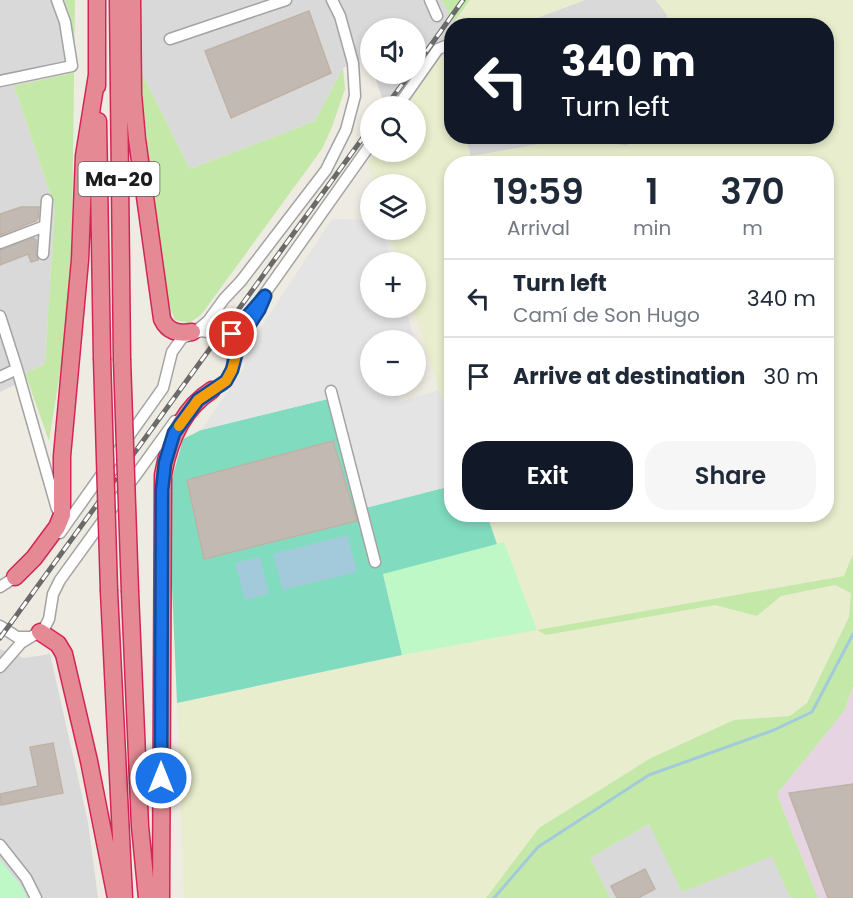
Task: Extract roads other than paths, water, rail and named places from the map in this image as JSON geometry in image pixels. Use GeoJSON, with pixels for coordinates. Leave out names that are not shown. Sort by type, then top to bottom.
{"type":"FeatureCollection","features":[{"type":"Feature","properties":{"kind":"highway"},"geometry":{"type":"LineString","coordinates":[[91,0],[97,24]]}},
{"type":"Feature","properties":{"kind":"highway","name":"Ma-20"},"geometry":{"type":"LineString","coordinates":[[97,0],[102,358],[109,591],[124,898]]}},
{"type":"Feature","properties":{"kind":"highway","name":"Ma-20"},"geometry":{"type":"LineString","coordinates":[[118,0],[122,359],[140,826],[147,898]]}},
{"type":"Feature","properties":{"kind":"highway"},"geometry":{"type":"LineString","coordinates":[[132,0],[133,94],[137,139],[162,319],[165,326],[175,332],[194,332]]}},
{"type":"Feature","properties":{"kind":"highway"},"geometry":{"type":"LineString","coordinates":[[15,577],[34,558],[57,527],[62,515],[62,456],[80,260],[84,156],[97,75]]}},
{"type":"Feature","properties":{"kind":"highway"},"geometry":{"type":"LineString","coordinates":[[160,898],[163,475],[174,433],[194,404],[212,390]]}},
{"type":"Feature","properties":{"kind":"highway"},"geometry":{"type":"LineString","coordinates":[[36,634],[58,644],[64,654],[89,761],[116,898]]}},
{"type":"Feature","properties":{"kind":"street"},"geometry":{"type":"LineString","coordinates":[[0,81],[72,66],[64,22],[57,0]]}},
{"type":"Feature","properties":{"kind":"street"},"geometry":{"type":"LineString","coordinates":[[170,39],[286,0]]}},
{"type":"Feature","properties":{"kind":"street"},"geometry":{"type":"LineString","coordinates":[[233,364],[229,346],[215,329],[217,318],[241,281],[326,170],[346,130],[355,96],[353,63],[340,16],[332,0]]}},
{"type":"Feature","properties":{"kind":"street"},"geometry":{"type":"LineString","coordinates":[[430,0],[437,16]]}},
{"type":"Feature","properties":{"kind":"street"},"geometry":{"type":"LineString","coordinates":[[406,96],[443,47]]}},
{"type":"Feature","properties":{"kind":"street"},"geometry":{"type":"LineString","coordinates":[[0,587],[33,566],[67,525],[163,388],[176,344],[186,335],[194,332],[206,331],[225,337],[236,331],[265,296],[360,159]]}},
{"type":"Feature","properties":{"kind":"street"},"geometry":{"type":"LineString","coordinates":[[43,254],[46,201]]}},
{"type":"Feature","properties":{"kind":"street"},"geometry":{"type":"LineString","coordinates":[[0,243],[45,226]]}},
{"type":"Feature","properties":{"kind":"street"},"geometry":{"type":"LineString","coordinates":[[194,332],[208,321],[241,281]]}},
{"type":"Feature","properties":{"kind":"street"},"geometry":{"type":"LineString","coordinates":[[0,667],[21,643],[36,634],[49,619],[53,594],[60,580],[185,407],[196,397],[226,381],[240,339],[259,310],[265,296]]}},
{"type":"Feature","properties":{"kind":"street"},"geometry":{"type":"LineString","coordinates":[[0,316],[57,509]]}},
{"type":"Feature","properties":{"kind":"street"},"geometry":{"type":"LineString","coordinates":[[0,377],[17,369]]}},
{"type":"Feature","properties":{"kind":"street"},"geometry":{"type":"LineString","coordinates":[[331,391],[375,562]]}},
{"type":"Feature","properties":{"kind":"street"},"geometry":{"type":"LineString","coordinates":[[2,629],[17,638],[36,634]]}},
{"type":"Feature","properties":{"kind":"street"},"geometry":{"type":"LineString","coordinates":[[0,658],[8,640],[2,629]]}},
{"type":"Feature","properties":{"kind":"street"},"geometry":{"type":"LineString","coordinates":[[0,845],[26,878],[36,898]]}},
{"type":"Feature","properties":{"kind":"water"},"geometry":{"type":"Polygon","coordinates":[[[347,535],[357,572],[283,590],[273,554],[347,535]]]}},
{"type":"Feature","properties":{"kind":"water"},"geometry":{"type":"Polygon","coordinates":[[[260,557],[269,594],[245,600],[235,563],[260,557]]]}},
{"type":"Feature","properties":{"kind":"waterway"},"geometry":{"type":"LineString","coordinates":[[494,898],[538,847],[649,775],[774,730],[812,712],[853,634]]}},
{"type":"Feature","properties":{"kind":"railway"},"geometry":{"type":"LineString","coordinates":[[450,18],[463,0]]}},
{"type":"Feature","properties":{"kind":"railway"},"geometry":{"type":"LineString","coordinates":[[426,52],[444,27]]}},
{"type":"Feature","properties":{"kind":"railway"},"geometry":{"type":"LineString","coordinates":[[394,96],[402,84]]}},
{"type":"Feature","properties":{"kind":"railway"},"geometry":{"type":"LineString","coordinates":[[0,638],[360,142]]}}]}
